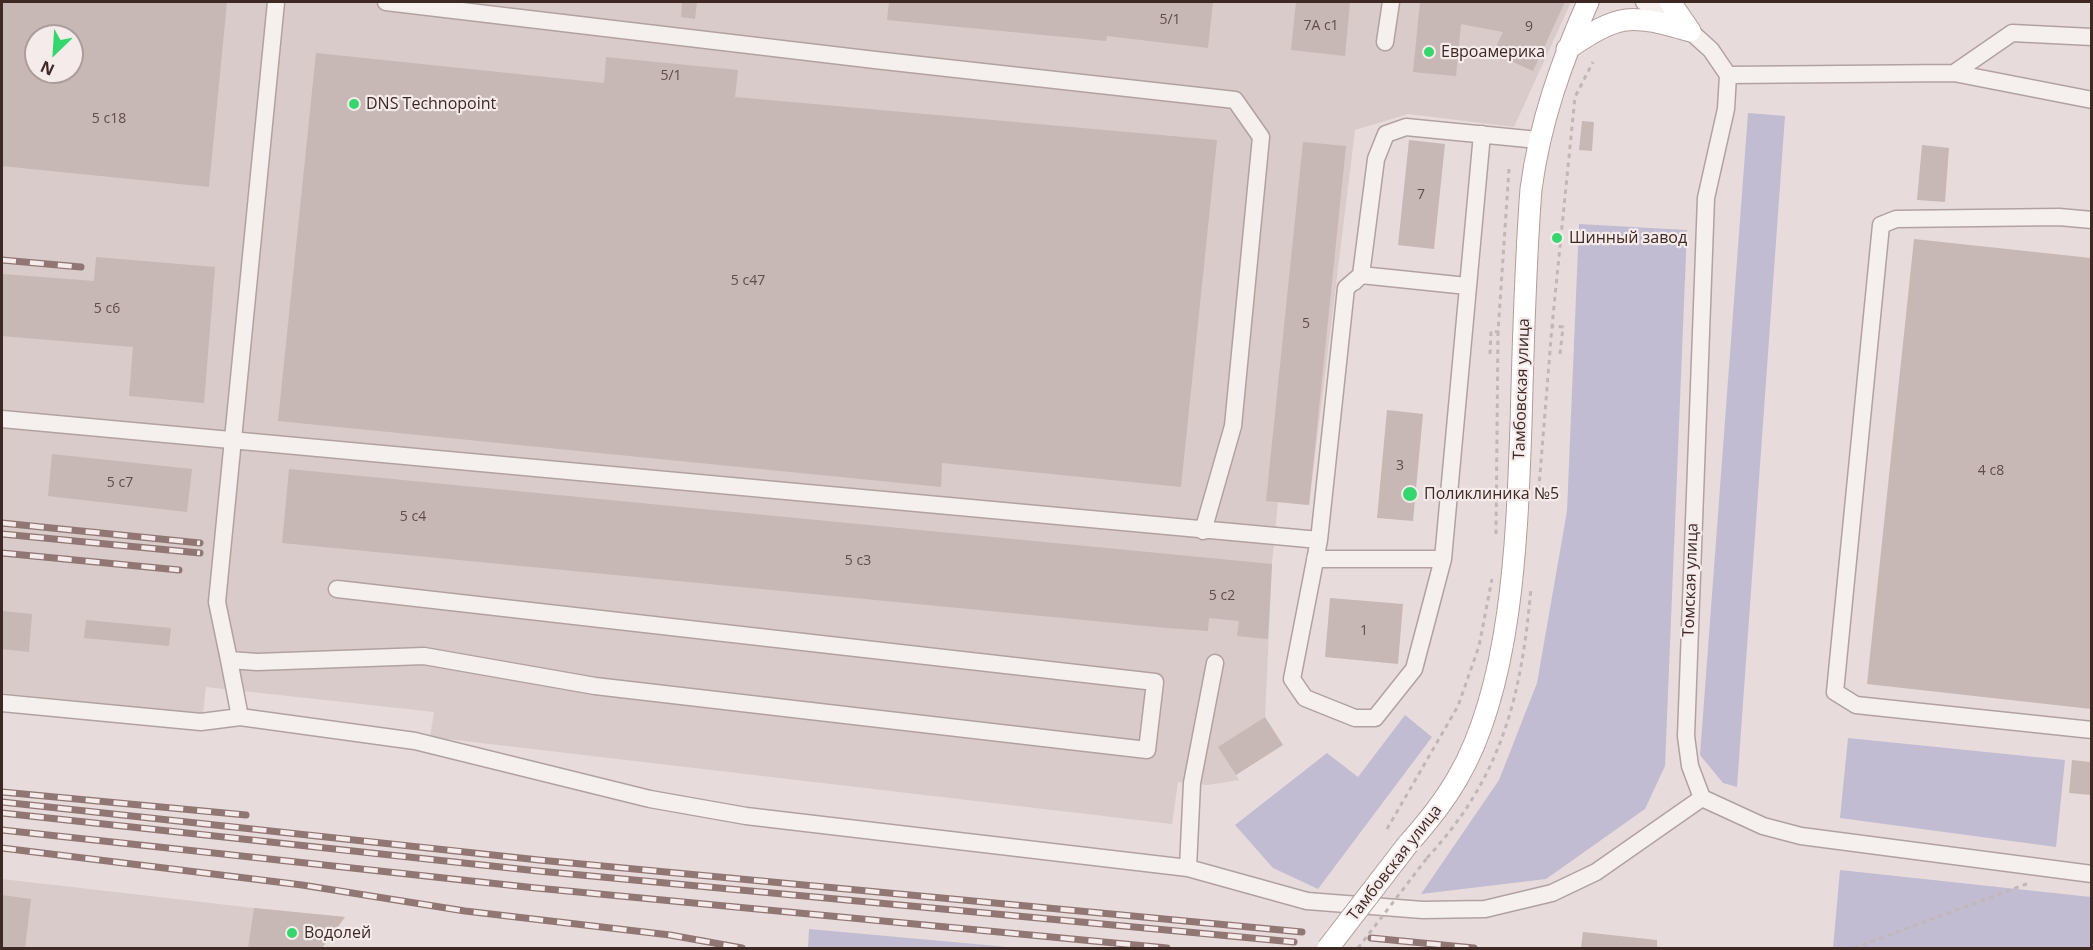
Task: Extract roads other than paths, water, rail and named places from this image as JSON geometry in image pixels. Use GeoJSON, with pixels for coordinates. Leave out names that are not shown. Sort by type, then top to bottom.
{"type":"FeatureCollection","features":[{"type":"Feature","properties":{"kind":"main road","name":"Тамбовская улица"},"geometry":{"type":"LineString","coordinates":[[1328,948],[1408,844],[1434,816],[1458,778],[1484,716],[1500,659],[1511,592],[1519,490],[1527,234],[1538,140],[1567,49],[1588,2]]}},
{"type":"Feature","properties":{"kind":"main road"},"geometry":{"type":"LineString","coordinates":[[1671,2],[1690,31]]}},
{"type":"Feature","properties":{"kind":"main road"},"geometry":{"type":"LineString","coordinates":[[1567,49],[1605,24],[1622,19],[1652,20],[1690,31]]}},
{"type":"Feature","properties":{"kind":"street"},"geometry":{"type":"LineString","coordinates":[[240,717],[217,602],[276,2]]}},
{"type":"Feature","properties":{"kind":"street"},"geometry":{"type":"LineString","coordinates":[[386,2],[886,62],[1235,100],[1261,137],[1233,426],[1203,531]]}},
{"type":"Feature","properties":{"kind":"street"},"geometry":{"type":"LineString","coordinates":[[1385,42],[1391,2]]}},
{"type":"Feature","properties":{"kind":"street"},"geometry":{"type":"LineString","coordinates":[[1644,2],[1690,31],[1711,50],[1728,75],[1954,73],[2091,100]]}},
{"type":"Feature","properties":{"kind":"street"},"geometry":{"type":"LineString","coordinates":[[1954,73],[2013,33],[2091,37]]}},
{"type":"Feature","properties":{"kind":"street","name":"Томская улица"},"geometry":{"type":"LineString","coordinates":[[1702,798],[1690,766],[1686,736],[1706,198],[1726,109],[1728,75]]}},
{"type":"Feature","properties":{"kind":"street"},"geometry":{"type":"LineString","coordinates":[[1482,134],[1443,559],[1414,669],[1375,718],[1355,718],[1305,698],[1292,679],[1319,540],[1346,288],[1361,276],[1376,159],[1386,134],[1406,127],[1482,134],[1538,140]]}},
{"type":"Feature","properties":{"kind":"street"},"geometry":{"type":"LineString","coordinates":[[2091,220],[2059,217],[1896,219],[1881,225],[1835,692],[1856,705],[2091,730]]}},
{"type":"Feature","properties":{"kind":"street"},"geometry":{"type":"LineString","coordinates":[[1361,276],[1467,286]]}},
{"type":"Feature","properties":{"kind":"street"},"geometry":{"type":"LineString","coordinates":[[2,419],[1319,540]]}},
{"type":"Feature","properties":{"kind":"street"},"geometry":{"type":"LineString","coordinates":[[1316,559],[1443,559]]}},
{"type":"Feature","properties":{"kind":"street"},"geometry":{"type":"LineString","coordinates":[[229,660],[257,662],[424,656],[595,686],[1147,750],[1155,682],[337,589]]}},
{"type":"Feature","properties":{"kind":"street"},"geometry":{"type":"LineString","coordinates":[[1188,868],[1192,783],[1215,663]]}},
{"type":"Feature","properties":{"kind":"street"},"geometry":{"type":"LineString","coordinates":[[2,703],[201,722],[240,717],[415,741],[650,799],[746,816],[1188,868],[1307,901],[1423,910],[1485,909],[1552,893],[1596,872],[1702,798],[1763,826],[1802,836],[2091,874]]}},
{"type":"Feature","properties":{"kind":"railway"},"geometry":{"type":"LineString","coordinates":[[2,260],[81,267]]}},
{"type":"Feature","properties":{"kind":"railway"},"geometry":{"type":"LineString","coordinates":[[2,523],[200,543]]}},
{"type":"Feature","properties":{"kind":"railway"},"geometry":{"type":"LineString","coordinates":[[2,534],[200,553]]}},
{"type":"Feature","properties":{"kind":"railway"},"geometry":{"type":"LineString","coordinates":[[2,553],[179,570]]}},
{"type":"Feature","properties":{"kind":"railway"},"geometry":{"type":"LineString","coordinates":[[2,792],[246,815]]}},
{"type":"Feature","properties":{"kind":"railway"},"geometry":{"type":"LineString","coordinates":[[2,802],[539,860],[1302,932]]}},
{"type":"Feature","properties":{"kind":"railway"},"geometry":{"type":"LineString","coordinates":[[2,813],[538,871],[1294,942]]}},
{"type":"Feature","properties":{"kind":"railway"},"geometry":{"type":"LineString","coordinates":[[2,830],[536,888],[1167,948]]}},
{"type":"Feature","properties":{"kind":"railway"},"geometry":{"type":"LineString","coordinates":[[2,848],[302,885],[465,911],[670,935],[742,948]]}},
{"type":"Feature","properties":{"kind":"railway"},"geometry":{"type":"LineString","coordinates":[[1371,938],[1474,948]]}},
{"type":"Feature","properties":{"kind":"place","name":"Евроамерика"},"geometry":{"type":"Point","coordinates":[1429,52]}},
{"type":"Feature","properties":{"kind":"place","name":"DNS Technopoint"},"geometry":{"type":"Point","coordinates":[354,104]}},
{"type":"Feature","properties":{"kind":"place","name":"Шинный завод"},"geometry":{"type":"Point","coordinates":[1557,238]}},
{"type":"Feature","properties":{"kind":"place","name":"Поликлиника №5"},"geometry":{"type":"Point","coordinates":[1410,494]}},
{"type":"Feature","properties":{"kind":"place","name":"Водолей"},"geometry":{"type":"Point","coordinates":[292,933]}}]}
